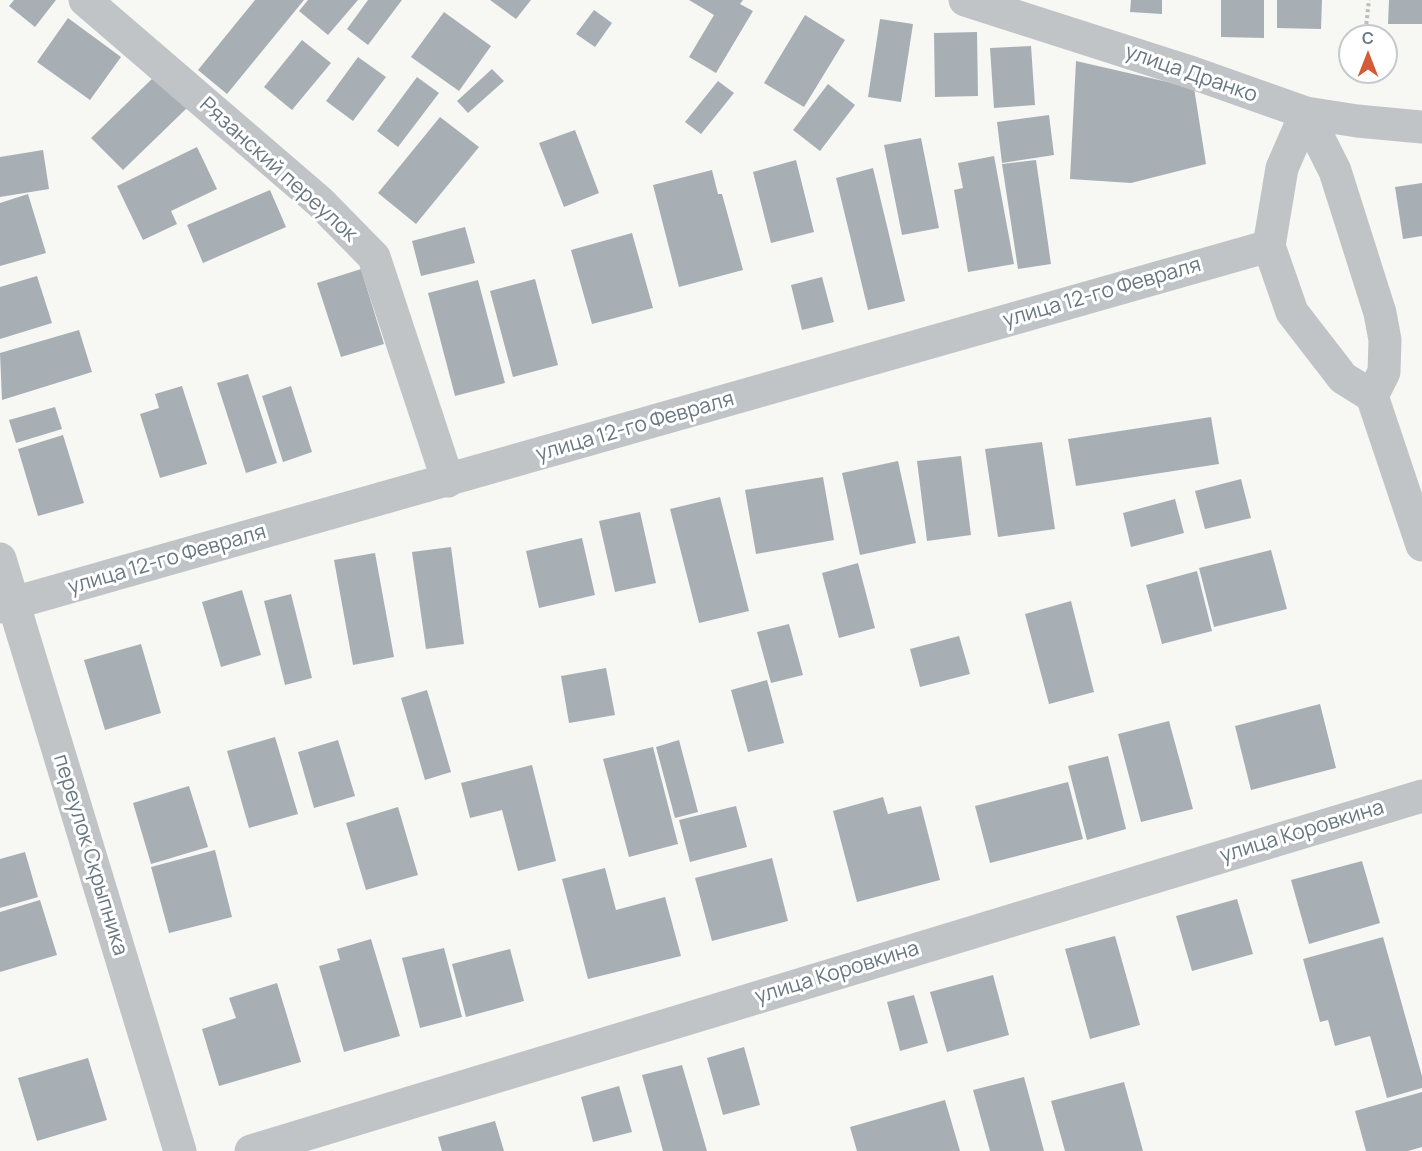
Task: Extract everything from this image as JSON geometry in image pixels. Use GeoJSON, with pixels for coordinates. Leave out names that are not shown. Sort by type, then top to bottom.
{"type":"FeatureCollection","features":[{"type":"Feature","properties":{"kind":"street","name":"Рязанский переулок"},"geometry":{"type":"LineString","coordinates":[[85,0],[320,202],[374,257],[448,481]]}},
{"type":"Feature","properties":{"kind":"street","name":"улица Дранко"},"geometry":{"type":"LineString","coordinates":[[965,0],[1306,112],[1357,122],[1422,127]]}},
{"type":"Feature","properties":{"kind":"street"},"geometry":{"type":"LineString","coordinates":[[1306,112],[1282,168],[1269,246],[1292,312],[1343,378],[1372,396],[1422,545]]}},
{"type":"Feature","properties":{"kind":"street"},"geometry":{"type":"LineString","coordinates":[[1306,112],[1335,171],[1380,313],[1385,340],[1384,372],[1372,396]]}},
{"type":"Feature","properties":{"kind":"street","name":"улица 12-го Февраля"},"geometry":{"type":"LineString","coordinates":[[7,605],[1269,246]]}},
{"type":"Feature","properties":{"kind":"street","name":"переулок Скрыпника"},"geometry":{"type":"LineString","coordinates":[[0,559],[7,605],[180,1151]]}},
{"type":"Feature","properties":{"kind":"street","name":"улица Коровкина"},"geometry":{"type":"LineString","coordinates":[[251,1151],[1422,796]]}},
{"type":"Feature","properties":{"kind":"path"},"geometry":{"type":"LineString","coordinates":[[1366,24],[1369,0]]}},
{"type":"Feature","properties":{"kind":"building"},"geometry":{"type":"Polygon","coordinates":[[[14,0],[56,0],[35,27],[9,6],[14,0]]]}},
{"type":"Feature","properties":{"kind":"building"},"geometry":{"type":"Polygon","coordinates":[[[255,0],[304,0],[227,94],[198,70],[255,0]]]}},
{"type":"Feature","properties":{"kind":"building"},"geometry":{"type":"Polygon","coordinates":[[[308,0],[358,0],[328,35],[299,11],[308,0]]]}},
{"type":"Feature","properties":{"kind":"building"},"geometry":{"type":"Polygon","coordinates":[[[368,0],[402,0],[368,45],[347,29],[368,0]]]}},
{"type":"Feature","properties":{"kind":"building"},"geometry":{"type":"Polygon","coordinates":[[[490,0],[531,0],[516,19],[490,0]]]}},
{"type":"Feature","properties":{"kind":"building"},"geometry":{"type":"Polygon","coordinates":[[[689,0],[743,0],[740,4],[753,11],[716,73],[689,57],[714,15],[689,0]]]}},
{"type":"Feature","properties":{"kind":"building"},"geometry":{"type":"Polygon","coordinates":[[[1131,0],[1162,0],[1162,14],[1130,12],[1131,0]]]}},
{"type":"Feature","properties":{"kind":"building"},"geometry":{"type":"Polygon","coordinates":[[[1221,0],[1264,0],[1264,38],[1221,37],[1221,0]]]}},
{"type":"Feature","properties":{"kind":"building"},"geometry":{"type":"Polygon","coordinates":[[[1277,0],[1322,0],[1321,29],[1277,28],[1277,0]]]}},
{"type":"Feature","properties":{"kind":"building"},"geometry":{"type":"Polygon","coordinates":[[[1389,0],[1422,0],[1422,24],[1388,24],[1389,0]]]}},
{"type":"Feature","properties":{"kind":"building"},"geometry":{"type":"Polygon","coordinates":[[[594,10],[612,23],[595,47],[576,34],[594,10]]]}},
{"type":"Feature","properties":{"kind":"building"},"geometry":{"type":"Polygon","coordinates":[[[444,12],[491,46],[459,91],[411,57],[444,12]]]}},
{"type":"Feature","properties":{"kind":"building"},"geometry":{"type":"Polygon","coordinates":[[[805,15],[845,40],[804,107],[764,83],[805,15]]]}},
{"type":"Feature","properties":{"kind":"building"},"geometry":{"type":"Polygon","coordinates":[[[68,18],[121,57],[90,100],[37,62],[68,18]]]}},
{"type":"Feature","properties":{"kind":"building"},"geometry":{"type":"Polygon","coordinates":[[[880,19],[913,24],[901,102],[868,97],[880,19]]]}},
{"type":"Feature","properties":{"kind":"building"},"geometry":{"type":"Polygon","coordinates":[[[977,32],[978,96],[935,97],[934,33],[977,32]]]}},
{"type":"Feature","properties":{"kind":"building"},"geometry":{"type":"Polygon","coordinates":[[[302,40],[331,63],[292,110],[264,87],[302,40]]]}},
{"type":"Feature","properties":{"kind":"building"},"geometry":{"type":"Polygon","coordinates":[[[1031,46],[1035,105],[994,108],[990,48],[1031,46]]]}},
{"type":"Feature","properties":{"kind":"building"},"geometry":{"type":"Polygon","coordinates":[[[358,57],[386,77],[353,121],[326,101],[358,57]]]}},
{"type":"Feature","properties":{"kind":"building"},"geometry":{"type":"Polygon","coordinates":[[[1076,61],[1194,88],[1206,164],[1131,183],[1070,179],[1076,61]]]}},
{"type":"Feature","properties":{"kind":"building"},"geometry":{"type":"Polygon","coordinates":[[[492,69],[504,81],[468,113],[457,101],[492,69]]]}},
{"type":"Feature","properties":{"kind":"building"},"geometry":{"type":"Polygon","coordinates":[[[156,75],[187,108],[123,170],[91,138],[156,75]]]}},
{"type":"Feature","properties":{"kind":"building"},"geometry":{"type":"Polygon","coordinates":[[[417,77],[439,93],[398,147],[377,131],[417,77]]]}},
{"type":"Feature","properties":{"kind":"building"},"geometry":{"type":"Polygon","coordinates":[[[718,81],[734,93],[701,134],[685,122],[718,81]]]}},
{"type":"Feature","properties":{"kind":"building"},"geometry":{"type":"Polygon","coordinates":[[[828,84],[855,105],[820,151],[793,130],[828,84]]]}},
{"type":"Feature","properties":{"kind":"building"},"geometry":{"type":"Polygon","coordinates":[[[1049,115],[1054,155],[1002,163],[997,122],[1049,115]]]}},
{"type":"Feature","properties":{"kind":"building"},"geometry":{"type":"Polygon","coordinates":[[[440,117],[479,147],[416,224],[378,193],[440,117]]]}},
{"type":"Feature","properties":{"kind":"building"},"geometry":{"type":"Polygon","coordinates":[[[575,130],[599,193],[564,207],[539,143],[575,130]]]}},
{"type":"Feature","properties":{"kind":"building"},"geometry":{"type":"Polygon","coordinates":[[[921,138],[939,228],[902,235],[884,145],[921,138]]]}},
{"type":"Feature","properties":{"kind":"building"},"geometry":{"type":"Polygon","coordinates":[[[197,147],[217,189],[171,211],[177,224],[143,240],[117,186],[197,147]]]}},
{"type":"Feature","properties":{"kind":"building"},"geometry":{"type":"Polygon","coordinates":[[[43,150],[49,189],[0,197],[0,157],[43,150]]]}},
{"type":"Feature","properties":{"kind":"building"},"geometry":{"type":"Polygon","coordinates":[[[994,156],[1014,264],[968,272],[954,190],[963,188],[958,163],[994,156]]]}},
{"type":"Feature","properties":{"kind":"building"},"geometry":{"type":"Polygon","coordinates":[[[796,160],[814,232],[771,243],[753,172],[796,160]]]}},
{"type":"Feature","properties":{"kind":"building"},"geometry":{"type":"Polygon","coordinates":[[[1036,160],[1051,264],[1018,269],[1002,164],[1036,160]]]}},
{"type":"Feature","properties":{"kind":"building"},"geometry":{"type":"Polygon","coordinates":[[[873,168],[905,301],[868,310],[836,178],[873,168]]]}},
{"type":"Feature","properties":{"kind":"building"},"geometry":{"type":"Polygon","coordinates":[[[712,170],[718,194],[722,194],[743,270],[679,287],[653,185],[712,170]]]}},
{"type":"Feature","properties":{"kind":"building"},"geometry":{"type":"Polygon","coordinates":[[[1422,183],[1422,236],[1403,239],[1395,187],[1422,183]]]}},
{"type":"Feature","properties":{"kind":"building"},"geometry":{"type":"Polygon","coordinates":[[[270,190],[286,227],[203,263],[187,225],[270,190]]]}},
{"type":"Feature","properties":{"kind":"building"},"geometry":{"type":"Polygon","coordinates":[[[28,194],[46,253],[0,266],[0,203],[28,194]]]}},
{"type":"Feature","properties":{"kind":"building"},"geometry":{"type":"Polygon","coordinates":[[[465,227],[475,263],[421,276],[412,241],[465,227]]]}},
{"type":"Feature","properties":{"kind":"building"},"geometry":{"type":"Polygon","coordinates":[[[632,233],[653,308],[592,324],[571,250],[632,233]]]}},
{"type":"Feature","properties":{"kind":"building"},"geometry":{"type":"Polygon","coordinates":[[[361,269],[384,344],[341,357],[317,283],[361,269]]]}},
{"type":"Feature","properties":{"kind":"building"},"geometry":{"type":"Polygon","coordinates":[[[37,276],[52,323],[0,339],[0,287],[37,276]]]}},
{"type":"Feature","properties":{"kind":"building"},"geometry":{"type":"Polygon","coordinates":[[[822,277],[834,322],[802,330],[791,285],[822,277]]]}},
{"type":"Feature","properties":{"kind":"building"},"geometry":{"type":"Polygon","coordinates":[[[535,279],[558,365],[513,377],[490,291],[535,279]]]}},
{"type":"Feature","properties":{"kind":"building"},"geometry":{"type":"Polygon","coordinates":[[[478,280],[505,383],[455,396],[428,293],[478,280]]]}},
{"type":"Feature","properties":{"kind":"building"},"geometry":{"type":"Polygon","coordinates":[[[79,330],[92,372],[2,400],[0,353],[79,330]]]}},
{"type":"Feature","properties":{"kind":"building"},"geometry":{"type":"Polygon","coordinates":[[[248,374],[277,463],[246,473],[217,383],[248,374]]]}},
{"type":"Feature","properties":{"kind":"building"},"geometry":{"type":"Polygon","coordinates":[[[182,386],[207,464],[160,478],[140,414],[159,408],[155,394],[182,386]]]}},
{"type":"Feature","properties":{"kind":"building"},"geometry":{"type":"Polygon","coordinates":[[[291,386],[312,452],[283,462],[262,396],[291,386]]]}},
{"type":"Feature","properties":{"kind":"building"},"geometry":{"type":"Polygon","coordinates":[[[55,407],[62,429],[16,443],[9,420],[55,407]]]}},
{"type":"Feature","properties":{"kind":"building"},"geometry":{"type":"Polygon","coordinates":[[[1211,417],[1219,464],[1076,486],[1068,439],[1211,417]]]}},
{"type":"Feature","properties":{"kind":"building"},"geometry":{"type":"Polygon","coordinates":[[[63,435],[84,503],[38,516],[18,449],[63,435]]]}},
{"type":"Feature","properties":{"kind":"building"},"geometry":{"type":"Polygon","coordinates":[[[1042,442],[1055,529],[998,537],[985,449],[1042,442]]]}},
{"type":"Feature","properties":{"kind":"building"},"geometry":{"type":"Polygon","coordinates":[[[961,456],[971,535],[927,541],[917,461],[961,456]]]}},
{"type":"Feature","properties":{"kind":"building"},"geometry":{"type":"Polygon","coordinates":[[[898,461],[916,543],[860,555],[842,473],[898,461]]]}},
{"type":"Feature","properties":{"kind":"building"},"geometry":{"type":"Polygon","coordinates":[[[823,477],[834,540],[756,554],[745,490],[823,477]]]}},
{"type":"Feature","properties":{"kind":"building"},"geometry":{"type":"Polygon","coordinates":[[[1241,479],[1251,518],[1205,529],[1195,491],[1241,479]]]}},
{"type":"Feature","properties":{"kind":"building"},"geometry":{"type":"Polygon","coordinates":[[[720,497],[749,611],[699,623],[670,509],[720,497]]]}},
{"type":"Feature","properties":{"kind":"building"},"geometry":{"type":"Polygon","coordinates":[[[1175,499],[1184,533],[1131,547],[1123,513],[1175,499]]]}},
{"type":"Feature","properties":{"kind":"building"},"geometry":{"type":"Polygon","coordinates":[[[640,512],[656,583],[615,592],[599,521],[640,512]]]}},
{"type":"Feature","properties":{"kind":"building"},"geometry":{"type":"Polygon","coordinates":[[[582,538],[595,595],[539,608],[526,551],[582,538]]]}},
{"type":"Feature","properties":{"kind":"building"},"geometry":{"type":"Polygon","coordinates":[[[451,547],[464,644],[426,649],[412,552],[451,547]]]}},
{"type":"Feature","properties":{"kind":"building"},"geometry":{"type":"Polygon","coordinates":[[[1271,550],[1287,609],[1214,627],[1199,568],[1271,550]]]}},
{"type":"Feature","properties":{"kind":"building"},"geometry":{"type":"Polygon","coordinates":[[[375,553],[394,657],[353,665],[334,560],[375,553]]]}},
{"type":"Feature","properties":{"kind":"building"},"geometry":{"type":"Polygon","coordinates":[[[858,563],[875,628],[839,638],[822,573],[858,563]]]}},
{"type":"Feature","properties":{"kind":"building"},"geometry":{"type":"Polygon","coordinates":[[[1197,571],[1212,631],[1162,644],[1146,585],[1197,571]]]}},
{"type":"Feature","properties":{"kind":"building"},"geometry":{"type":"Polygon","coordinates":[[[242,590],[261,655],[221,667],[202,602],[242,590]]]}},
{"type":"Feature","properties":{"kind":"building"},"geometry":{"type":"Polygon","coordinates":[[[291,594],[312,678],[285,685],[264,601],[291,594]]]}},
{"type":"Feature","properties":{"kind":"building"},"geometry":{"type":"Polygon","coordinates":[[[1071,601],[1094,692],[1049,704],[1025,614],[1071,601]]]}},
{"type":"Feature","properties":{"kind":"building"},"geometry":{"type":"Polygon","coordinates":[[[789,624],[803,675],[771,683],[757,632],[789,624]]]}},
{"type":"Feature","properties":{"kind":"building"},"geometry":{"type":"Polygon","coordinates":[[[959,636],[970,674],[920,687],[910,649],[959,636]]]}},
{"type":"Feature","properties":{"kind":"building"},"geometry":{"type":"Polygon","coordinates":[[[141,644],[161,713],[105,730],[84,660],[141,644]]]}},
{"type":"Feature","properties":{"kind":"building"},"geometry":{"type":"Polygon","coordinates":[[[606,668],[615,715],[569,723],[561,676],[606,668]]]}},
{"type":"Feature","properties":{"kind":"building"},"geometry":{"type":"Polygon","coordinates":[[[767,680],[784,743],[748,752],[731,690],[767,680]]]}},
{"type":"Feature","properties":{"kind":"building"},"geometry":{"type":"Polygon","coordinates":[[[427,690],[451,772],[425,780],[401,698],[427,690]]]}},
{"type":"Feature","properties":{"kind":"building"},"geometry":{"type":"Polygon","coordinates":[[[1320,704],[1336,768],[1251,790],[1235,726],[1320,704]]]}},
{"type":"Feature","properties":{"kind":"building"},"geometry":{"type":"Polygon","coordinates":[[[1169,721],[1193,809],[1141,822],[1118,734],[1169,721]]]}},
{"type":"Feature","properties":{"kind":"building"},"geometry":{"type":"Polygon","coordinates":[[[275,737],[298,814],[249,828],[227,751],[275,737]]]}},
{"type":"Feature","properties":{"kind":"building"},"geometry":{"type":"Polygon","coordinates":[[[338,740],[355,796],[314,808],[298,752],[338,740]]]}},
{"type":"Feature","properties":{"kind":"building"},"geometry":{"type":"Polygon","coordinates":[[[679,740],[698,812],[675,818],[656,747],[679,740]]]}},
{"type":"Feature","properties":{"kind":"building"},"geometry":{"type":"Polygon","coordinates":[[[653,747],[678,844],[629,857],[603,759],[653,747]]]}},
{"type":"Feature","properties":{"kind":"building"},"geometry":{"type":"Polygon","coordinates":[[[1108,756],[1126,829],[1087,840],[1068,766],[1108,756]]]}},
{"type":"Feature","properties":{"kind":"building"},"geometry":{"type":"Polygon","coordinates":[[[532,765],[556,861],[518,871],[502,810],[470,818],[461,783],[532,765]]]}},
{"type":"Feature","properties":{"kind":"building"},"geometry":{"type":"Polygon","coordinates":[[[1068,782],[1083,839],[990,863],[975,806],[1068,782]]]}},
{"type":"Feature","properties":{"kind":"building"},"geometry":{"type":"Polygon","coordinates":[[[189,786],[208,847],[151,864],[133,803],[189,786]]]}},
{"type":"Feature","properties":{"kind":"building"},"geometry":{"type":"Polygon","coordinates":[[[883,797],[888,814],[921,806],[940,880],[857,902],[833,811],[883,797]]]}},
{"type":"Feature","properties":{"kind":"building"},"geometry":{"type":"Polygon","coordinates":[[[736,806],[747,847],[690,862],[679,820],[736,806]]]}},
{"type":"Feature","properties":{"kind":"building"},"geometry":{"type":"Polygon","coordinates":[[[398,807],[418,875],[366,890],[346,823],[398,807]]]}},
{"type":"Feature","properties":{"kind":"building"},"geometry":{"type":"Polygon","coordinates":[[[215,850],[232,917],[169,933],[151,867],[215,850]]]}},
{"type":"Feature","properties":{"kind":"building"},"geometry":{"type":"Polygon","coordinates":[[[25,852],[38,897],[0,908],[0,859],[25,852]]]}},
{"type":"Feature","properties":{"kind":"building"},"geometry":{"type":"Polygon","coordinates":[[[772,858],[788,921],[712,941],[695,878],[772,858]]]}},
{"type":"Feature","properties":{"kind":"building"},"geometry":{"type":"Polygon","coordinates":[[[1362,861],[1380,923],[1309,944],[1291,880],[1362,861]]]}},
{"type":"Feature","properties":{"kind":"building"},"geometry":{"type":"Polygon","coordinates":[[[605,868],[616,910],[665,897],[681,956],[588,979],[562,879],[605,868]]]}},
{"type":"Feature","properties":{"kind":"building"},"geometry":{"type":"Polygon","coordinates":[[[1237,899],[1253,954],[1192,971],[1176,916],[1237,899]]]}},
{"type":"Feature","properties":{"kind":"building"},"geometry":{"type":"Polygon","coordinates":[[[40,900],[57,955],[0,972],[0,912],[40,900]]]}},
{"type":"Feature","properties":{"kind":"building"},"geometry":{"type":"Polygon","coordinates":[[[1115,936],[1140,1025],[1090,1039],[1065,949],[1115,936]]]}},
{"type":"Feature","properties":{"kind":"building"},"geometry":{"type":"Polygon","coordinates":[[[1383,937],[1422,1076],[1422,1088],[1387,1098],[1370,1036],[1335,1046],[1328,1020],[1320,1022],[1303,959],[1383,937]]]}},
{"type":"Feature","properties":{"kind":"building"},"geometry":{"type":"Polygon","coordinates":[[[371,939],[400,1036],[344,1052],[319,966],[340,960],[337,949],[371,939]]]}},
{"type":"Feature","properties":{"kind":"building"},"geometry":{"type":"Polygon","coordinates":[[[444,948],[462,1017],[420,1028],[402,958],[444,948]]]}},
{"type":"Feature","properties":{"kind":"building"},"geometry":{"type":"Polygon","coordinates":[[[510,949],[524,1001],[466,1017],[452,964],[510,949]]]}},
{"type":"Feature","properties":{"kind":"building"},"geometry":{"type":"Polygon","coordinates":[[[993,975],[1009,1035],[947,1052],[930,992],[993,975]]]}},
{"type":"Feature","properties":{"kind":"building"},"geometry":{"type":"Polygon","coordinates":[[[277,983],[301,1062],[219,1086],[202,1029],[236,1018],[229,998],[277,983]]]}},
{"type":"Feature","properties":{"kind":"building"},"geometry":{"type":"Polygon","coordinates":[[[914,995],[928,1043],[900,1051],[887,1002],[914,995]]]}},
{"type":"Feature","properties":{"kind":"building"},"geometry":{"type":"Polygon","coordinates":[[[744,1047],[760,1105],[723,1115],[707,1058],[744,1047]]]}},
{"type":"Feature","properties":{"kind":"building"},"geometry":{"type":"Polygon","coordinates":[[[88,1058],[107,1120],[37,1141],[18,1078],[88,1058]]]}},
{"type":"Feature","properties":{"kind":"building"},"geometry":{"type":"Polygon","coordinates":[[[682,1065],[707,1151],[663,1151],[642,1075],[682,1065]]]}},
{"type":"Feature","properties":{"kind":"building"},"geometry":{"type":"Polygon","coordinates":[[[1024,1077],[1044,1151],[990,1151],[973,1090],[1024,1077]]]}},
{"type":"Feature","properties":{"kind":"building"},"geometry":{"type":"Polygon","coordinates":[[[1124,1082],[1143,1151],[1065,1151],[1051,1101],[1124,1082]]]}},
{"type":"Feature","properties":{"kind":"building"},"geometry":{"type":"Polygon","coordinates":[[[619,1086],[632,1132],[593,1142],[581,1097],[619,1086]]]}},
{"type":"Feature","properties":{"kind":"building"},"geometry":{"type":"Polygon","coordinates":[[[1422,1092],[1422,1147],[1408,1151],[1366,1151],[1355,1111],[1422,1092]]]}},
{"type":"Feature","properties":{"kind":"building"},"geometry":{"type":"Polygon","coordinates":[[[945,1100],[960,1151],[857,1151],[850,1127],[945,1100]]]}},
{"type":"Feature","properties":{"kind":"building"},"geometry":{"type":"Polygon","coordinates":[[[495,1121],[504,1151],[442,1151],[438,1137],[495,1121]]]}}]}
